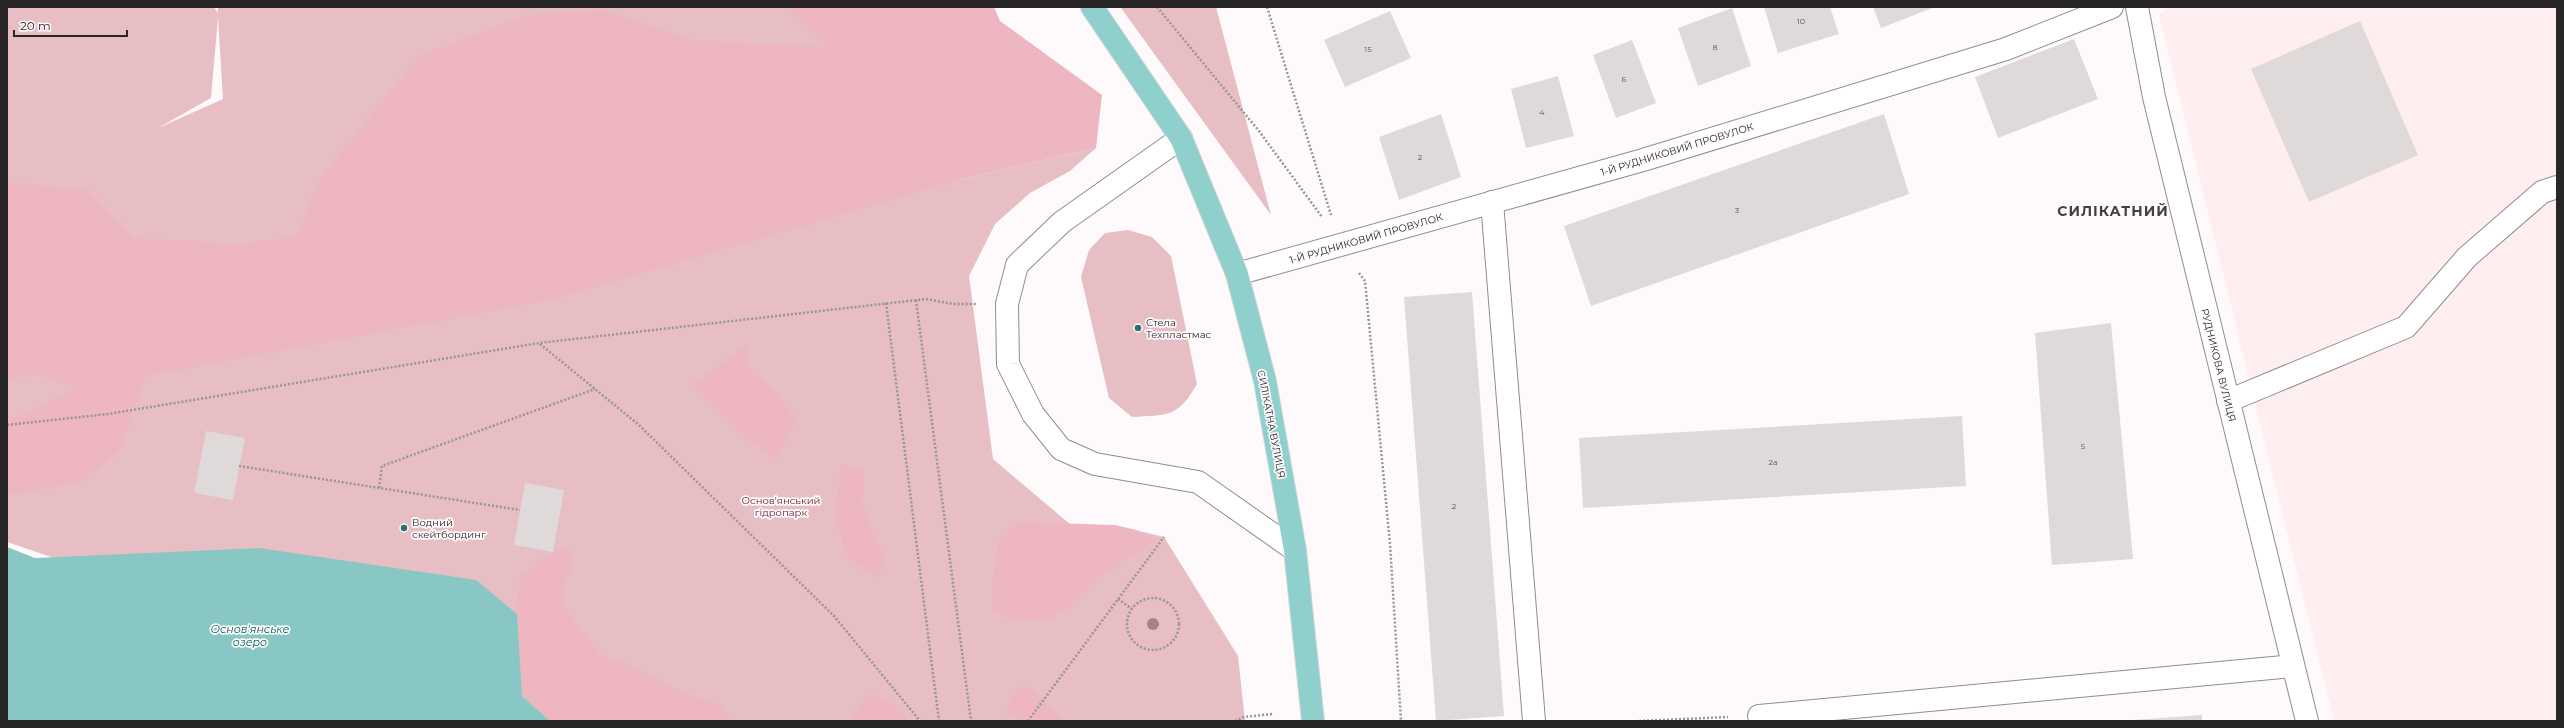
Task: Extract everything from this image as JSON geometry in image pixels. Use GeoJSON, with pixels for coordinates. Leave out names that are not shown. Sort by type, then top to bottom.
{"type":"FeatureCollection","features":[{"type":"Feature","properties":{"kind":"main road","name":"СИЛІКАТНА ВУЛИЦЯ"},"geometry":{"type":"LineString","coordinates":[[1092,7],[1182,138],[1237,274],[1265,382],[1295,550],[1313,721]]}},
{"type":"Feature","properties":{"kind":"street","name":"1-Й РУДНИКОВИЙ ПРОВУЛОК"},"geometry":{"type":"LineString","coordinates":[[1237,274],[1642,160],[2006,49],[2112,7]]}},
{"type":"Feature","properties":{"kind":"street","name":"РУДНИКОВА ВУЛИЦЯ"},"geometry":{"type":"LineString","coordinates":[[2137,7],[2154,97],[2307,721]]}},
{"type":"Feature","properties":{"kind":"street"},"geometry":{"type":"LineString","coordinates":[[1182,138],[1062,222],[1017,265],[1007,304],[1008,364],[1033,414],[1061,449],[1095,464],[1198,482],[1295,550]]}},
{"type":"Feature","properties":{"kind":"street"},"geometry":{"type":"LineString","coordinates":[[2228,401],[2406,327],[2468,257],[2542,192],[2557,187]]}},
{"type":"Feature","properties":{"kind":"street"},"geometry":{"type":"LineString","coordinates":[[1492,202],[1534,721]]}},
{"type":"Feature","properties":{"kind":"street"},"geometry":{"type":"LineString","coordinates":[[1759,716],[2293,666]]}},
{"type":"Feature","properties":{"kind":"path"},"geometry":{"type":"LineString","coordinates":[[1157,7],[1259,131],[1365,281],[1390,544],[1401,721]]}},
{"type":"Feature","properties":{"kind":"path"},"geometry":{"type":"LineString","coordinates":[[1267,7],[1340,244]]}},
{"type":"Feature","properties":{"kind":"path"},"geometry":{"type":"LineString","coordinates":[[7,425],[108,414],[539,344],[886,302],[926,298],[953,304],[1007,304]]}},
{"type":"Feature","properties":{"kind":"path"},"geometry":{"type":"LineString","coordinates":[[916,300],[971,721]]}},
{"type":"Feature","properties":{"kind":"path"},"geometry":{"type":"LineString","coordinates":[[886,302],[939,721]]}},
{"type":"Feature","properties":{"kind":"path"},"geometry":{"type":"LineString","coordinates":[[539,344],[640,425],[834,616],[920,721]]}},
{"type":"Feature","properties":{"kind":"path"},"geometry":{"type":"LineString","coordinates":[[379,488],[382,466],[596,389]]}},
{"type":"Feature","properties":{"kind":"path"},"geometry":{"type":"LineString","coordinates":[[239,466],[520,510]]}},
{"type":"Feature","properties":{"kind":"path"},"geometry":{"type":"LineString","coordinates":[[1028,721],[1164,537]]}},
{"type":"Feature","properties":{"kind":"path"},"geometry":{"type":"LineString","coordinates":[[1146,598],[1162,599],[1169,603],[1178,616],[1179,625],[1172,641],[1156,649],[1139,646],[1128,632],[1127,623],[1132,609],[1146,598]]}},
{"type":"Feature","properties":{"kind":"path"},"geometry":{"type":"LineString","coordinates":[[1118,600],[1132,609]]}},
{"type":"Feature","properties":{"kind":"path"},"geometry":{"type":"LineString","coordinates":[[1235,721],[1244,717],[1272,714]]}},
{"type":"Feature","properties":{"kind":"path"},"geometry":{"type":"LineString","coordinates":[[1639,721],[1759,716]]}},
{"type":"Feature","properties":{"kind":"shaded area"},"geometry":{"type":"Polygon","coordinates":[[[787,7],[994,7],[1000,21],[1102,95],[1096,148],[958,180],[555,299],[146,376],[119,451],[83,481],[14,495],[7,491],[7,421],[78,389],[39,375],[7,379],[7,188],[13,182],[88,191],[134,238],[239,244],[295,237],[324,173],[419,56],[527,15],[605,10],[691,40],[826,47],[787,7]]]}},
{"type":"Feature","properties":{"kind":"shaded area"},"geometry":{"type":"Polygon","coordinates":[[[2169,7],[2557,7],[2557,721],[2334,721],[2159,15],[2169,7]]]}},
{"type":"Feature","properties":{"kind":"shaded area"},"geometry":{"type":"Polygon","coordinates":[[[746,346],[748,369],[773,389],[796,420],[775,459],[740,433],[694,384],[746,346]]]}},
{"type":"Feature","properties":{"kind":"shaded area"},"geometry":{"type":"Polygon","coordinates":[[[841,464],[864,471],[862,507],[885,559],[876,578],[846,554],[836,515],[841,464]]]}},
{"type":"Feature","properties":{"kind":"shaded area"},"geometry":{"type":"Polygon","coordinates":[[[1020,522],[1114,525],[1136,530],[1156,541],[1101,576],[1073,603],[1052,619],[1022,620],[993,613],[993,579],[1000,538],[1020,522]]]}},
{"type":"Feature","properties":{"kind":"shaded area"},"geometry":{"type":"Polygon","coordinates":[[[568,547],[571,570],[564,583],[562,599],[570,616],[601,657],[627,664],[682,693],[718,704],[732,721],[550,721],[522,696],[516,610],[521,574],[561,548],[568,547]]]}},
{"type":"Feature","properties":{"kind":"shaded area"},"geometry":{"type":"Polygon","coordinates":[[[1030,687],[1063,721],[1020,721],[1007,712],[1009,702],[1020,688],[1030,687]]]}},
{"type":"Feature","properties":{"kind":"shaded area"},"geometry":{"type":"Polygon","coordinates":[[[868,694],[888,701],[909,721],[849,721],[868,694]]]}},
{"type":"Feature","properties":{"kind":"green space","name":"Основ'янський гідропарк"},"geometry":{"type":"Polygon","coordinates":[[[7,7],[214,7],[218,13],[218,7],[807,7],[958,180],[1096,148],[1070,171],[1030,193],[995,224],[969,276],[993,459],[1071,525],[1114,525],[1164,537],[1238,656],[1245,721],[550,721],[522,696],[520,672],[51,557],[7,542],[7,7]],[[218,18],[211,98],[158,128],[223,99],[218,18]]]}},
{"type":"Feature","properties":{"kind":"green space"},"geometry":{"type":"Polygon","coordinates":[[[1120,7],[1216,7],[1271,215],[1121,8],[1120,7]]]}},
{"type":"Feature","properties":{"kind":"green space"},"geometry":{"type":"Polygon","coordinates":[[[1128,230],[1152,237],[1171,256],[1197,384],[1184,403],[1178,408],[1171,412],[1155,416],[1132,417],[1109,398],[1081,277],[1089,250],[1105,233],[1128,230]]]}},
{"type":"Feature","properties":{"kind":"water","name":"Основ'янське озеро"},"geometry":{"type":"Polygon","coordinates":[[[7,547],[35,558],[259,548],[476,580],[517,614],[522,696],[550,721],[7,721],[7,547]]]}},
{"type":"Feature","properties":{"kind":"building"},"geometry":{"type":"Polygon","coordinates":[[[1764,7],[1830,7],[1839,34],[1778,53],[1764,7]]]}},
{"type":"Feature","properties":{"kind":"building"},"geometry":{"type":"Polygon","coordinates":[[[1873,7],[1935,7],[1881,28],[1873,7]]]}},
{"type":"Feature","properties":{"kind":"building"},"geometry":{"type":"Polygon","coordinates":[[[1732,8],[1751,66],[1698,86],[1678,28],[1732,8]]]}},
{"type":"Feature","properties":{"kind":"building"},"geometry":{"type":"Polygon","coordinates":[[[1390,11],[1411,58],[1345,87],[1324,40],[1390,11]]]}},
{"type":"Feature","properties":{"kind":"building"},"geometry":{"type":"Polygon","coordinates":[[[2360,21],[2418,155],[2309,202],[2251,69],[2360,21]]]}},
{"type":"Feature","properties":{"kind":"building"},"geometry":{"type":"Polygon","coordinates":[[[2074,39],[2098,99],[1998,138],[1975,77],[2074,39]]]}},
{"type":"Feature","properties":{"kind":"building"},"geometry":{"type":"Polygon","coordinates":[[[1632,40],[1656,103],[1616,118],[1593,55],[1632,40]]]}},
{"type":"Feature","properties":{"kind":"building"},"geometry":{"type":"Polygon","coordinates":[[[1558,76],[1574,136],[1526,148],[1511,89],[1558,76]]]}},
{"type":"Feature","properties":{"kind":"building"},"geometry":{"type":"Polygon","coordinates":[[[1441,114],[1461,177],[1399,200],[1379,137],[1441,114]]]}},
{"type":"Feature","properties":{"kind":"building"},"geometry":{"type":"Polygon","coordinates":[[[1884,114],[1909,194],[1591,306],[1564,226],[1884,114]]]}},
{"type":"Feature","properties":{"kind":"building"},"geometry":{"type":"Polygon","coordinates":[[[1472,292],[1504,716],[1436,721],[1404,297],[1472,292]]]}},
{"type":"Feature","properties":{"kind":"building"},"geometry":{"type":"Polygon","coordinates":[[[2111,323],[2133,559],[2052,565],[2035,333],[2111,323]]]}},
{"type":"Feature","properties":{"kind":"building"},"geometry":{"type":"Polygon","coordinates":[[[1962,416],[1966,486],[1583,508],[1579,438],[1962,416]]]}},
{"type":"Feature","properties":{"kind":"building"},"geometry":{"type":"Polygon","coordinates":[[[206,431],[245,438],[233,500],[194,493],[206,431]]]}},
{"type":"Feature","properties":{"kind":"building"},"geometry":{"type":"Polygon","coordinates":[[[525,483],[564,490],[553,552],[514,545],[525,483]]]}},
{"type":"Feature","properties":{"kind":"building"},"geometry":{"type":"Polygon","coordinates":[[[2202,715],[2202,721],[2133,721],[2133,720],[2202,715]]]}},
{"type":"Feature","properties":{"kind":"place","name":"Стела Техпластмас"},"geometry":{"type":"Point","coordinates":[1138,328]}},
{"type":"Feature","properties":{"kind":"place","name":"Водний скейтбординг"},"geometry":{"type":"Point","coordinates":[404,528]}},
{"type":"Feature","properties":{"kind":"district","name":"СИЛІКАТНИЙ"},"geometry":{"type":"Point","coordinates":[2113,211]}}]}
